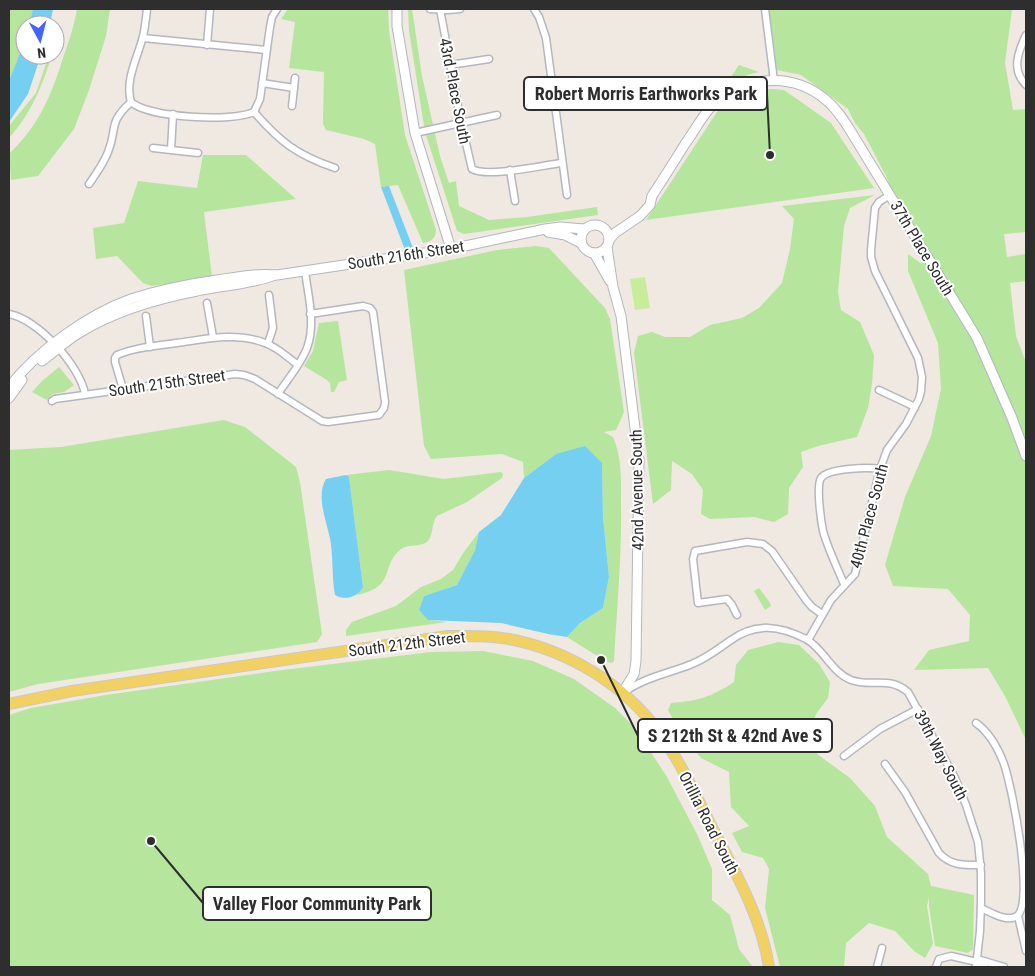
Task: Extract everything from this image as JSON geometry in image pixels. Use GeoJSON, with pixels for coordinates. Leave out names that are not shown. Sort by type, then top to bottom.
{"type":"FeatureCollection","features":[{"type":"Feature","properties":{"kind":"main road","name":"South 212th Street"},"geometry":{"type":"LineString","coordinates":[[9,704],[72,690],[448,636],[481,636],[509,639],[545,649],[568,657],[623,692]]}},
{"type":"Feature","properties":{"kind":"main road","name":"Orillia Road South"},"geometry":{"type":"LineString","coordinates":[[623,692],[658,731],[688,781],[749,902],[762,934],[769,967]]}},
{"type":"Feature","properties":{"kind":"street"},"geometry":{"type":"LineString","coordinates":[[130,102],[128,83],[142,38],[147,9]]}},
{"type":"Feature","properties":{"kind":"street"},"geometry":{"type":"LineString","coordinates":[[207,45],[210,9]]}},
{"type":"Feature","properties":{"kind":"street"},"geometry":{"type":"LineString","coordinates":[[130,102],[146,111],[173,114],[227,117],[254,112],[260,99],[272,18],[277,9]]}},
{"type":"Feature","properties":{"kind":"street"},"geometry":{"type":"LineString","coordinates":[[397,9],[397,26],[415,133],[451,249]]}},
{"type":"Feature","properties":{"kind":"street"},"geometry":{"type":"LineString","coordinates":[[430,9],[460,9]]}},
{"type":"Feature","properties":{"kind":"street","name":"43rd Place South"},"geometry":{"type":"LineString","coordinates":[[440,9],[461,122],[472,169],[487,172],[510,170]]}},
{"type":"Feature","properties":{"kind":"street"},"geometry":{"type":"LineString","coordinates":[[534,9],[539,17],[546,38],[567,195]]}},
{"type":"Feature","properties":{"kind":"street"},"geometry":{"type":"LineString","coordinates":[[650,200],[629,219],[612,226],[604,227],[595,224],[584,229],[581,243],[587,251],[600,252],[615,233],[640,216],[650,204],[650,200],[698,125],[715,104],[732,91],[743,86],[761,81],[774,81],[765,9]]}},
{"type":"Feature","properties":{"kind":"street"},"geometry":{"type":"LineString","coordinates":[[1026,35],[1018,54],[1017,66],[1019,76],[1026,85]]}},
{"type":"Feature","properties":{"kind":"street"},"geometry":{"type":"LineString","coordinates":[[142,38],[266,50]]}},
{"type":"Feature","properties":{"kind":"street"},"geometry":{"type":"LineString","coordinates":[[450,65],[489,60]]}},
{"type":"Feature","properties":{"kind":"street"},"geometry":{"type":"LineString","coordinates":[[292,106],[295,78]]}},
{"type":"Feature","properties":{"kind":"street","name":"37th Place South"},"geometry":{"type":"LineString","coordinates":[[774,81],[804,86],[827,100],[838,111],[977,338],[1012,418],[1026,456]]}},
{"type":"Feature","properties":{"kind":"street"},"geometry":{"type":"LineString","coordinates":[[262,84],[294,88]]}},
{"type":"Feature","properties":{"kind":"street"},"geometry":{"type":"LineString","coordinates":[[89,184],[108,151],[114,121],[130,102]]}},
{"type":"Feature","properties":{"kind":"street"},"geometry":{"type":"LineString","coordinates":[[254,112],[273,133],[295,151],[335,168]]}},
{"type":"Feature","properties":{"kind":"street"},"geometry":{"type":"LineString","coordinates":[[171,150],[173,114]]}},
{"type":"Feature","properties":{"kind":"street"},"geometry":{"type":"LineString","coordinates":[[415,133],[498,115]]}},
{"type":"Feature","properties":{"kind":"street"},"geometry":{"type":"LineString","coordinates":[[153,148],[198,153]]}},
{"type":"Feature","properties":{"kind":"street"},"geometry":{"type":"LineString","coordinates":[[514,201],[510,170],[562,163]]}},
{"type":"Feature","properties":{"kind":"street","name":"40th Place South"},"geometry":{"type":"LineString","coordinates":[[808,640],[831,600],[855,574],[880,468],[887,450],[906,424],[919,399],[922,384],[918,358],[870,257],[875,208],[879,202],[890,195]]}},
{"type":"Feature","properties":{"kind":"street"},"geometry":{"type":"LineString","coordinates":[[604,227],[608,233],[608,243]]}},
{"type":"Feature","properties":{"kind":"street","name":"South 216th Street"},"geometry":{"type":"LineString","coordinates":[[56,346],[93,325],[158,296],[260,282],[277,275],[451,249],[553,228],[584,229]]}},
{"type":"Feature","properties":{"kind":"street","name":"South 216th Street"},"geometry":{"type":"LineString","coordinates":[[535,232],[565,235],[581,243]]}},
{"type":"Feature","properties":{"kind":"street","name":"42nd Avenue South"},"geometry":{"type":"LineString","coordinates":[[608,243],[614,287],[623,325],[637,438],[639,478],[636,660],[634,674],[623,692]]}},
{"type":"Feature","properties":{"kind":"street","name":"42nd Avenue South"},"geometry":{"type":"LineString","coordinates":[[594,253],[614,287]]}},
{"type":"Feature","properties":{"kind":"street"},"geometry":{"type":"LineString","coordinates":[[278,394],[306,349],[309,339],[310,314],[305,271]]}},
{"type":"Feature","properties":{"kind":"street"},"geometry":{"type":"LineString","coordinates":[[268,343],[273,328],[269,295]]}},
{"type":"Feature","properties":{"kind":"street"},"geometry":{"type":"LineString","coordinates":[[207,303],[213,337]]}},
{"type":"Feature","properties":{"kind":"street","name":"South 215th Street"},"geometry":{"type":"LineString","coordinates":[[52,401],[85,394],[235,374],[255,379],[322,421],[328,422],[379,415],[385,402],[375,316],[370,308],[363,306],[310,314]]}},
{"type":"Feature","properties":{"kind":"street"},"geometry":{"type":"LineString","coordinates":[[9,314],[23,317],[36,326],[56,346],[80,377],[85,394]]}},
{"type":"Feature","properties":{"kind":"street"},"geometry":{"type":"LineString","coordinates":[[146,316],[150,346]]}},
{"type":"Feature","properties":{"kind":"street"},"geometry":{"type":"LineString","coordinates":[[122,389],[115,362],[117,355],[150,346],[213,337],[246,338],[268,343],[297,364]]}},
{"type":"Feature","properties":{"kind":"street"},"geometry":{"type":"LineString","coordinates":[[9,387],[24,370],[56,346]]}},
{"type":"Feature","properties":{"kind":"street"},"geometry":{"type":"LineString","coordinates":[[9,398],[32,369],[56,346]]}},
{"type":"Feature","properties":{"kind":"street"},"geometry":{"type":"LineString","coordinates":[[880,390],[915,407]]}},
{"type":"Feature","properties":{"kind":"street"},"geometry":{"type":"LineString","coordinates":[[844,584],[823,530],[819,482],[822,476],[829,472],[865,467],[880,468]]}},
{"type":"Feature","properties":{"kind":"street"},"geometry":{"type":"LineString","coordinates":[[737,615],[728,600],[698,603],[693,559],[695,551],[747,542],[764,544],[772,552],[806,600],[822,614]]}},
{"type":"Feature","properties":{"kind":"street"},"geometry":{"type":"LineString","coordinates":[[623,692],[640,681],[711,655],[732,639],[757,628],[781,628],[808,640]]}},
{"type":"Feature","properties":{"kind":"street","name":"39th Way South"},"geometry":{"type":"LineString","coordinates":[[808,640],[831,664],[849,679],[870,683],[883,682],[901,686],[908,692],[955,778],[978,842],[981,864],[981,908],[976,964]]}},
{"type":"Feature","properties":{"kind":"street"},"geometry":{"type":"LineString","coordinates":[[844,756],[880,729],[918,709]]}},
{"type":"Feature","properties":{"kind":"street"},"geometry":{"type":"LineString","coordinates":[[976,724],[989,734],[1004,763],[1019,830],[1025,870],[1023,909],[1018,916],[1005,918],[981,908]]}},
{"type":"Feature","properties":{"kind":"street"},"geometry":{"type":"LineString","coordinates":[[885,764],[905,792],[939,853],[945,859],[960,865],[981,864]]}},
{"type":"Feature","properties":{"kind":"street"},"geometry":{"type":"LineString","coordinates":[[1018,916],[1026,952]]}},
{"type":"Feature","properties":{"kind":"street"},"geometry":{"type":"LineString","coordinates":[[877,967],[882,948]]}},
{"type":"Feature","properties":{"kind":"street"},"geometry":{"type":"LineString","coordinates":[[936,967],[939,959],[951,956],[985,967]]}},
{"type":"Feature","properties":{"kind":"street"},"geometry":{"type":"LineString","coordinates":[[976,964],[1004,967]]}},
{"type":"Feature","properties":{"kind":"green space"},"geometry":{"type":"Polygon","coordinates":[[[9,9],[33,9],[32,15],[15,15],[15,65],[9,81],[9,9]]]}},
{"type":"Feature","properties":{"kind":"green space"},"geometry":{"type":"Polygon","coordinates":[[[77,9],[110,9],[106,36],[74,129],[38,176],[11,180],[9,154],[28,133],[48,100],[61,65],[65,65],[65,53],[77,9]]]}},
{"type":"Feature","properties":{"kind":"green space"},"geometry":{"type":"Polygon","coordinates":[[[288,9],[388,9],[389,30],[405,135],[436,230],[434,238],[430,241],[423,243],[398,185],[381,187],[375,144],[364,139],[326,130],[323,124],[324,72],[289,68],[295,22],[281,19],[288,9]]]}},
{"type":"Feature","properties":{"kind":"green space"},"geometry":{"type":"Polygon","coordinates":[[[408,9],[412,9],[422,76],[440,156],[449,183],[456,181],[459,206],[489,220],[527,217],[597,207],[598,215],[464,234],[457,231],[425,132],[409,31],[408,9]]]}},
{"type":"Feature","properties":{"kind":"green space"},"geometry":{"type":"Polygon","coordinates":[[[769,9],[1012,9],[1005,63],[1013,110],[1026,109],[1026,232],[1004,234],[1007,257],[1026,254],[1026,281],[1010,283],[1016,336],[1026,360],[1026,740],[1005,696],[988,668],[914,670],[929,650],[969,641],[970,615],[948,589],[893,586],[885,565],[905,497],[931,436],[941,389],[938,343],[908,271],[908,254],[922,264],[886,176],[864,134],[855,123],[848,109],[801,75],[777,70],[769,9]]]}},
{"type":"Feature","properties":{"kind":"green space"},"geometry":{"type":"Polygon","coordinates":[[[46,65],[49,65],[30,109],[9,138],[9,126],[36,93],[46,65]]]}},
{"type":"Feature","properties":{"kind":"green space"},"geometry":{"type":"Polygon","coordinates":[[[739,65],[759,72],[727,83],[739,65]]]}},
{"type":"Feature","properties":{"kind":"green space"},"geometry":{"type":"Polygon","coordinates":[[[772,89],[784,90],[831,123],[874,188],[646,220],[717,112],[729,102],[742,95],[772,89]]]}},
{"type":"Feature","properties":{"kind":"green space"},"geometry":{"type":"Polygon","coordinates":[[[203,155],[246,155],[296,199],[204,212],[212,277],[152,286],[143,283],[117,256],[96,259],[93,228],[124,223],[138,181],[197,188],[203,155]]]}},
{"type":"Feature","properties":{"kind":"green space"},"geometry":{"type":"Polygon","coordinates":[[[875,195],[850,208],[844,226],[838,292],[841,310],[860,322],[874,355],[868,408],[857,437],[801,452],[803,467],[789,488],[788,514],[774,522],[754,517],[710,519],[701,514],[703,490],[692,474],[672,461],[671,490],[653,504],[634,353],[638,336],[652,332],[665,337],[690,337],[710,325],[742,318],[759,308],[782,283],[790,249],[794,219],[782,206],[875,195]]]}},
{"type":"Feature","properties":{"kind":"green space"},"geometry":{"type":"Polygon","coordinates":[[[536,246],[549,248],[605,308],[610,319],[624,412],[616,430],[604,432],[613,437],[618,453],[621,476],[620,561],[614,661],[612,663],[607,662],[567,637],[580,623],[603,608],[609,577],[603,518],[602,463],[556,454],[524,478],[523,462],[502,454],[431,459],[424,446],[404,270],[497,250],[536,246]]]}},
{"type":"Feature","properties":{"kind":"green space"},"geometry":{"type":"Polygon","coordinates":[[[645,277],[650,308],[635,310],[630,279],[645,277]]]}},
{"type":"Feature","properties":{"kind":"green space"},"geometry":{"type":"Polygon","coordinates":[[[338,321],[347,380],[339,382],[334,392],[331,392],[330,383],[327,380],[304,366],[313,351],[319,323],[338,321]]]}},
{"type":"Feature","properties":{"kind":"green space"},"geometry":{"type":"Polygon","coordinates":[[[59,367],[74,385],[64,392],[53,394],[47,400],[32,392],[42,381],[59,367]]]}},
{"type":"Feature","properties":{"kind":"green space"},"geometry":{"type":"Polygon","coordinates":[[[224,420],[245,427],[296,467],[300,482],[322,634],[317,642],[38,684],[9,692],[9,450],[61,447],[224,420]]]}},
{"type":"Feature","properties":{"kind":"green space"},"geometry":{"type":"Polygon","coordinates":[[[389,470],[444,479],[501,472],[503,474],[502,478],[467,502],[437,516],[428,541],[401,549],[394,556],[383,581],[378,587],[357,595],[363,587],[349,477],[346,475],[389,470]]]}},
{"type":"Feature","properties":{"kind":"green space"},"geometry":{"type":"Polygon","coordinates":[[[479,532],[475,550],[457,585],[424,596],[419,610],[429,620],[447,622],[346,636],[346,630],[352,622],[396,606],[421,587],[441,579],[453,570],[479,532]]]}},
{"type":"Feature","properties":{"kind":"green space"},"geometry":{"type":"Polygon","coordinates":[[[759,588],[771,606],[765,610],[754,591],[759,588]]]}},
{"type":"Feature","properties":{"kind":"green space"},"geometry":{"type":"Polygon","coordinates":[[[778,642],[799,645],[819,664],[830,682],[828,698],[816,714],[809,733],[817,754],[850,778],[875,806],[887,837],[928,874],[931,886],[974,895],[973,949],[968,953],[935,946],[929,898],[927,906],[933,944],[925,958],[914,951],[895,931],[869,923],[846,943],[844,967],[780,967],[765,908],[769,869],[763,858],[742,852],[732,833],[749,826],[731,807],[729,772],[701,758],[682,735],[668,710],[671,703],[689,701],[711,695],[726,687],[734,682],[736,665],[748,650],[778,642]]]}},
{"type":"Feature","properties":{"kind":"green space"},"geometry":{"type":"Polygon","coordinates":[[[483,651],[533,661],[574,679],[615,708],[635,728],[667,777],[697,834],[712,869],[712,900],[730,915],[739,949],[753,967],[9,967],[9,715],[31,708],[106,695],[275,671],[431,652],[483,651]]]}},
{"type":"Feature","properties":{"kind":"water"},"geometry":{"type":"Polygon","coordinates":[[[33,9],[53,9],[52,15],[32,15],[33,9]]]}},
{"type":"Feature","properties":{"kind":"water"},"geometry":{"type":"Polygon","coordinates":[[[15,65],[38,65],[28,94],[9,122],[9,81],[15,65]]]}},
{"type":"Feature","properties":{"kind":"water"},"geometry":{"type":"Polygon","coordinates":[[[389,186],[413,248],[405,250],[381,187],[389,186]]]}},
{"type":"Feature","properties":{"kind":"water"},"geometry":{"type":"Polygon","coordinates":[[[585,446],[602,463],[603,518],[609,577],[603,608],[580,623],[567,637],[501,623],[428,620],[419,610],[424,596],[457,585],[475,550],[479,532],[501,515],[524,478],[556,454],[585,446]]]}},
{"type":"Feature","properties":{"kind":"water"},"geometry":{"type":"Polygon","coordinates":[[[346,475],[349,477],[363,587],[355,596],[343,598],[335,595],[331,544],[323,511],[322,494],[326,479],[346,475]]]}},
{"type":"Feature","properties":{"kind":"place","name":"Robert Morris Earthworks Park"},"geometry":{"type":"Point","coordinates":[770,155]}},
{"type":"Feature","properties":{"kind":"place","name":"S 212th St & 42nd Ave S"},"geometry":{"type":"Point","coordinates":[601,660]}},
{"type":"Feature","properties":{"kind":"place","name":"Valley Floor Community Park"},"geometry":{"type":"Point","coordinates":[151,841]}}]}
